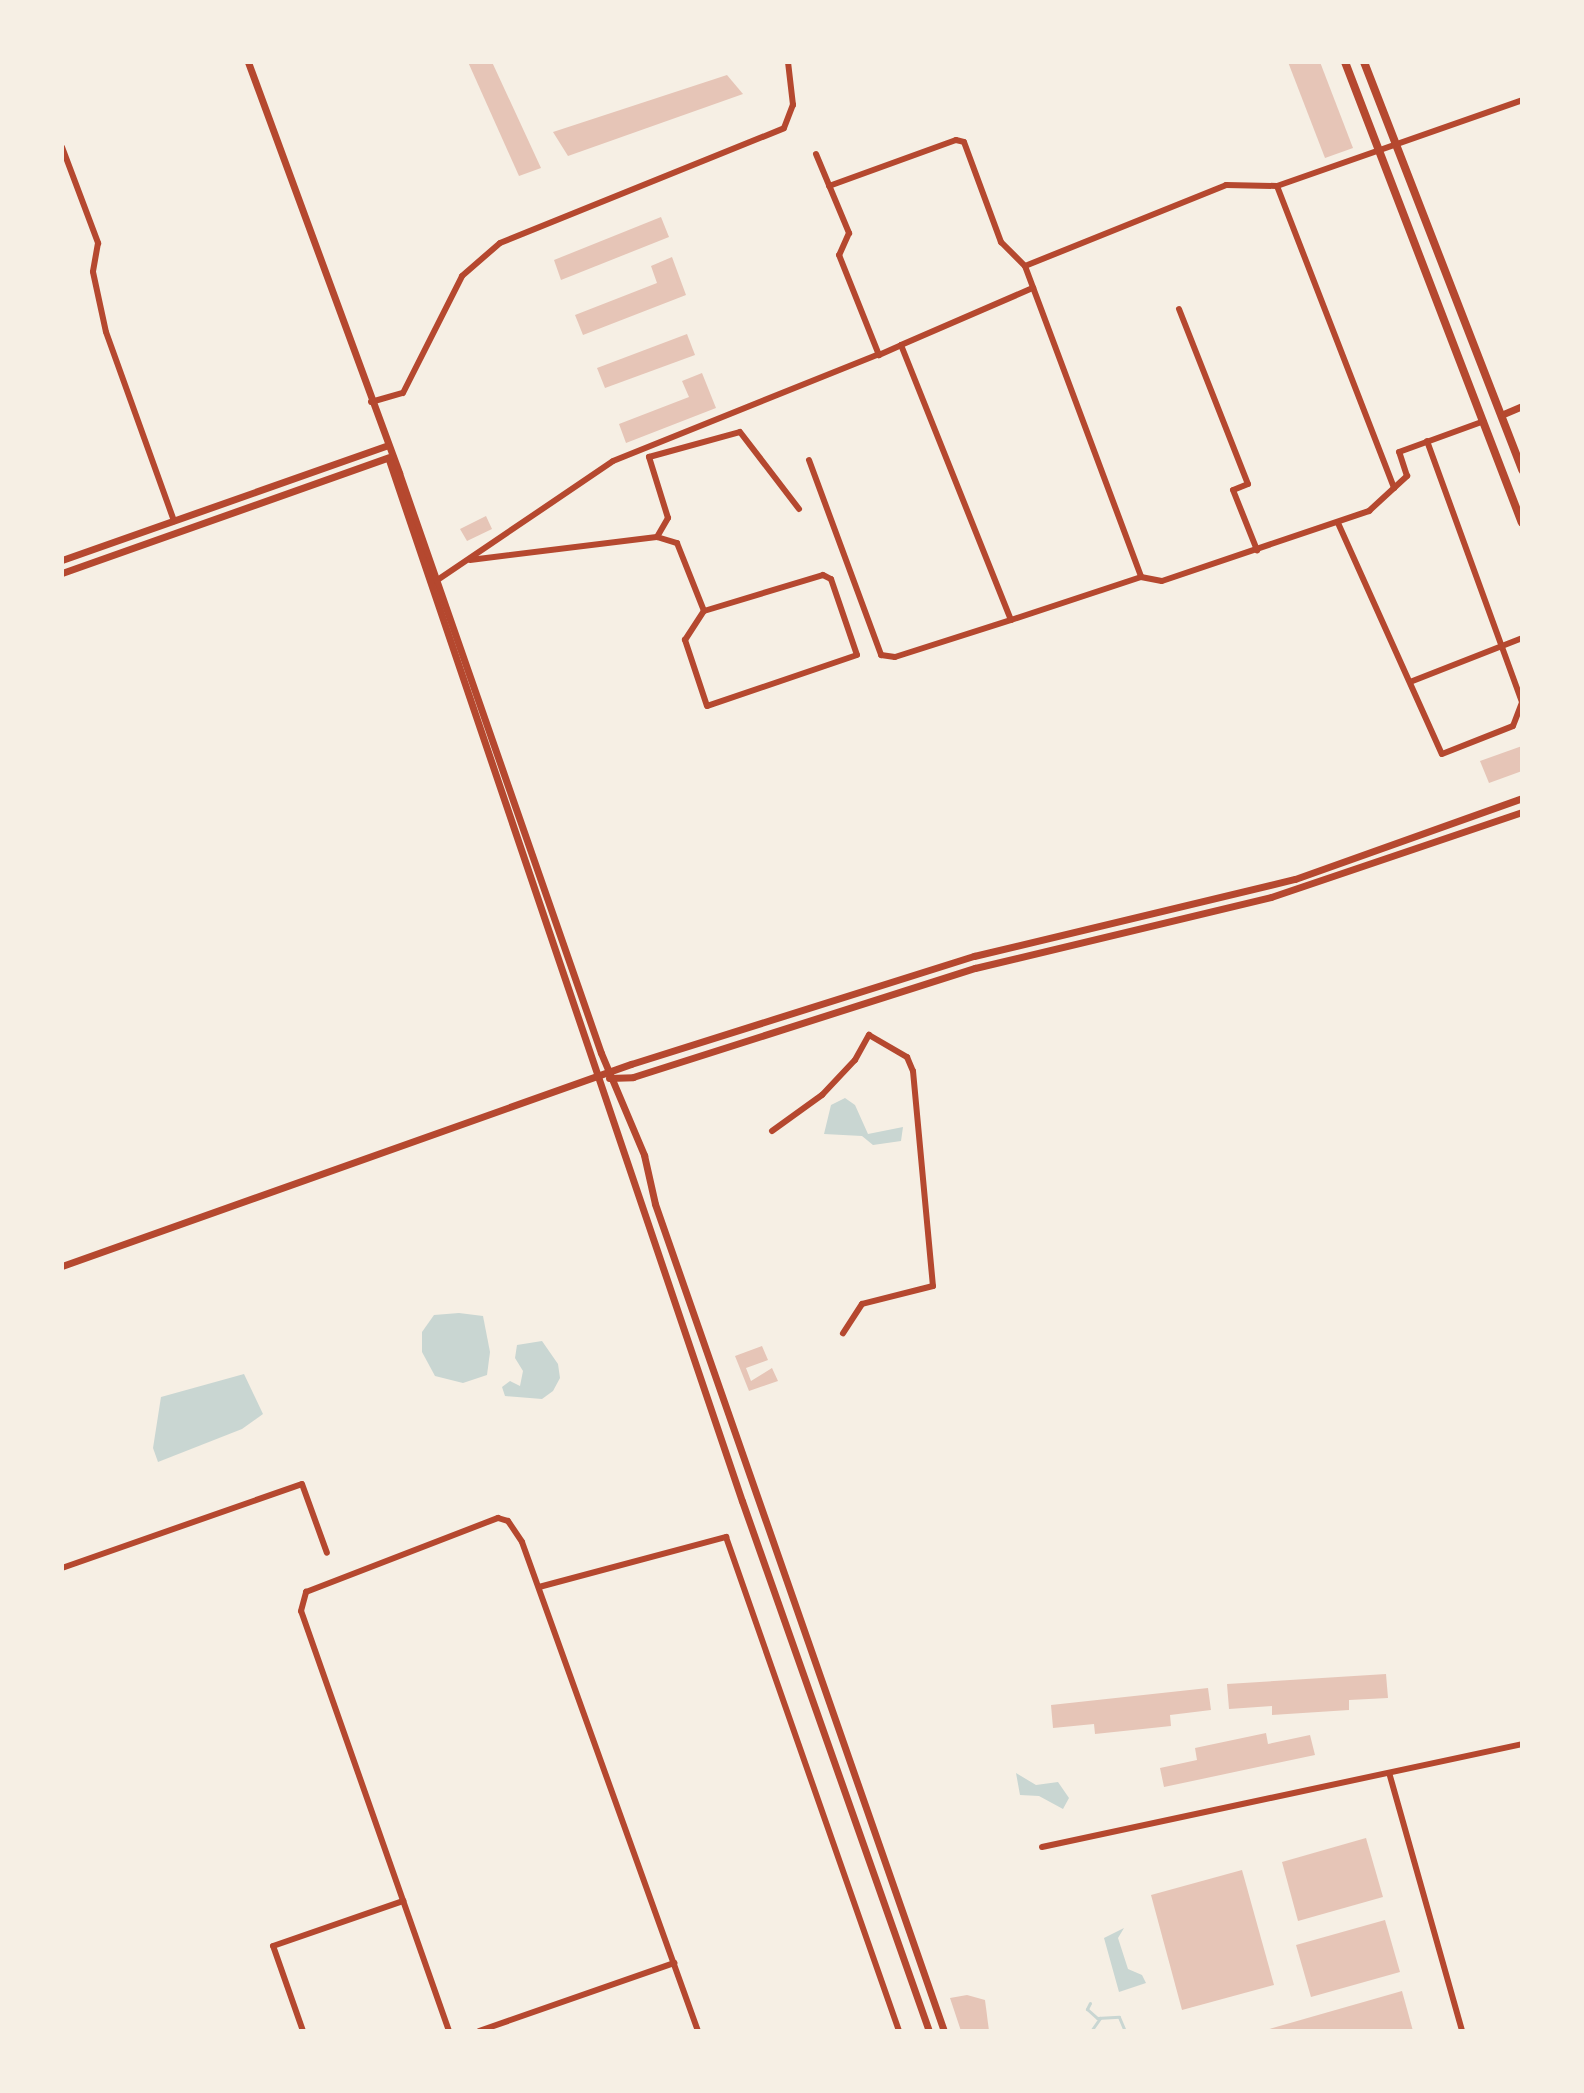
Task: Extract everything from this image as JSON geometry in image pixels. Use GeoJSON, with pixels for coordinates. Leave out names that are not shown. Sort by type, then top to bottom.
{"type":"FeatureCollection","features":[{"type":"Feature","properties":{"kind":"main road"},"geometry":{"type":"LineString","coordinates":[[1345,62],[1522,522]]}},
{"type":"Feature","properties":{"kind":"main road"},"geometry":{"type":"LineString","coordinates":[[1364,62],[1522,470]]}},
{"type":"Feature","properties":{"kind":"street"},"geometry":{"type":"LineString","coordinates":[[248,62],[613,1076],[944,2031]]}},
{"type":"Feature","properties":{"kind":"street"},"geometry":{"type":"LineString","coordinates":[[370,402],[403,393],[462,276],[500,243],[784,128],[793,105],[788,62]]}},
{"type":"Feature","properties":{"kind":"street"},"geometry":{"type":"LineString","coordinates":[[1025,266],[1226,185],[1277,186],[1397,147],[1522,100]]}},
{"type":"Feature","properties":{"kind":"street"},"geometry":{"type":"LineString","coordinates":[[829,186],[956,140],[964,142],[1001,242],[1025,266],[1141,577]]}},
{"type":"Feature","properties":{"kind":"street"},"geometry":{"type":"LineString","coordinates":[[62,147],[98,243],[93,272],[106,332],[174,521]]}},
{"type":"Feature","properties":{"kind":"street"},"geometry":{"type":"LineString","coordinates":[[816,154],[849,233],[839,255],[879,355]]}},
{"type":"Feature","properties":{"kind":"street"},"geometry":{"type":"LineString","coordinates":[[1277,186],[1394,488]]}},
{"type":"Feature","properties":{"kind":"street"},"geometry":{"type":"LineString","coordinates":[[704,611],[677,543],[657,537],[473,559],[433,583],[613,461],[879,355],[1033,288]]}},
{"type":"Feature","properties":{"kind":"street"},"geometry":{"type":"LineString","coordinates":[[1179,309],[1248,484],[1233,490],[1257,550]]}},
{"type":"Feature","properties":{"kind":"street"},"geometry":{"type":"LineString","coordinates":[[879,355],[901,345],[1011,620]]}},
{"type":"Feature","properties":{"kind":"street"},"geometry":{"type":"LineString","coordinates":[[1501,415],[1522,406]]}},
{"type":"Feature","properties":{"kind":"street"},"geometry":{"type":"LineString","coordinates":[[809,460],[881,655],[895,657],[1141,577],[1162,581],[1369,511],[1407,476],[1399,452],[1484,421]]}},
{"type":"Feature","properties":{"kind":"street"},"geometry":{"type":"LineString","coordinates":[[657,537],[668,518],[649,457],[740,432],[799,509]]}},
{"type":"Feature","properties":{"kind":"street"},"geometry":{"type":"LineString","coordinates":[[1338,523],[1442,754],[1513,726],[1522,703],[1427,441]]}},
{"type":"Feature","properties":{"kind":"street"},"geometry":{"type":"LineString","coordinates":[[62,560],[385,446]]}},
{"type":"Feature","properties":{"kind":"street"},"geometry":{"type":"LineString","coordinates":[[62,573],[389,457]]}},
{"type":"Feature","properties":{"kind":"street"},"geometry":{"type":"LineString","coordinates":[[389,457],[396,491],[929,2031]]}},
{"type":"Feature","properties":{"kind":"street"},"geometry":{"type":"LineString","coordinates":[[823,575],[831,579],[857,655],[707,706],[685,640],[704,611],[823,575]]}},
{"type":"Feature","properties":{"kind":"street"},"geometry":{"type":"LineString","coordinates":[[1410,682],[1522,638]]}},
{"type":"Feature","properties":{"kind":"street"},"geometry":{"type":"LineString","coordinates":[[613,1076],[631,1064],[974,956],[1295,879],[1522,798]]}},
{"type":"Feature","properties":{"kind":"street"},"geometry":{"type":"LineString","coordinates":[[62,1266],[599,1078],[633,1077],[975,968],[1271,897],[1522,812]]}},
{"type":"Feature","properties":{"kind":"street"},"geometry":{"type":"LineString","coordinates":[[772,1131],[822,1095],[855,1060],[869,1035],[907,1057],[913,1071],[933,1286],[862,1304],[843,1333]]}},
{"type":"Feature","properties":{"kind":"street"},"geometry":{"type":"LineString","coordinates":[[62,1568],[302,1484],[327,1553]]}},
{"type":"Feature","properties":{"kind":"street"},"geometry":{"type":"LineString","coordinates":[[449,2031],[301,1611],[306,1592],[498,1518],[515,1529],[539,1587],[698,2031]]}},
{"type":"Feature","properties":{"kind":"street"},"geometry":{"type":"LineString","coordinates":[[539,1587],[726,1537],[899,2031]]}},
{"type":"Feature","properties":{"kind":"street"},"geometry":{"type":"LineString","coordinates":[[1042,1847],[1390,1776],[1522,1744]]}},
{"type":"Feature","properties":{"kind":"street"},"geometry":{"type":"LineString","coordinates":[[1390,1776],[1462,2031]]}},
{"type":"Feature","properties":{"kind":"street"},"geometry":{"type":"LineString","coordinates":[[303,2031],[273,1946],[403,1901]]}},
{"type":"Feature","properties":{"kind":"street"},"geometry":{"type":"LineString","coordinates":[[479,2031],[674,1963]]}},
{"type":"Feature","properties":{"kind":"shaded area"},"geometry":{"type":"Polygon","coordinates":[[[845,1098],[855,1105],[868,1134],[903,1127],[901,1141],[873,1145],[862,1136],[824,1134],[831,1105],[845,1098]]]}},
{"type":"Feature","properties":{"kind":"shaded area"},"geometry":{"type":"Polygon","coordinates":[[[459,1313],[483,1316],[490,1352],[487,1375],[463,1383],[435,1376],[422,1352],[422,1332],[434,1315],[459,1313]]]}},
{"type":"Feature","properties":{"kind":"shaded area"},"geometry":{"type":"Polygon","coordinates":[[[542,1341],[558,1364],[560,1378],[553,1391],[542,1399],[505,1396],[502,1387],[510,1381],[520,1386],[523,1371],[515,1358],[517,1345],[542,1341]]]}},
{"type":"Feature","properties":{"kind":"shaded area"},"geometry":{"type":"Polygon","coordinates":[[[244,1374],[263,1414],[242,1429],[158,1462],[153,1448],[161,1397],[244,1374]]]}},
{"type":"Feature","properties":{"kind":"shaded area"},"geometry":{"type":"Polygon","coordinates":[[[1016,1773],[1036,1785],[1058,1782],[1069,1798],[1063,1809],[1039,1796],[1020,1795],[1016,1773]]]}},
{"type":"Feature","properties":{"kind":"shaded area"},"geometry":{"type":"Polygon","coordinates":[[[1124,1928],[1118,1938],[1128,1969],[1142,1975],[1146,1983],[1119,1992],[1104,1938],[1124,1928]]]}},
{"type":"Feature","properties":{"kind":"building"},"geometry":{"type":"Polygon","coordinates":[[[468,62],[492,62],[541,168],[519,176],[468,62]]]}},
{"type":"Feature","properties":{"kind":"building"},"geometry":{"type":"Polygon","coordinates":[[[1288,62],[1320,62],[1353,148],[1325,158],[1288,62]]]}},
{"type":"Feature","properties":{"kind":"building"},"geometry":{"type":"Polygon","coordinates":[[[727,75],[743,94],[568,156],[553,132],[727,75]]]}},
{"type":"Feature","properties":{"kind":"building"},"geometry":{"type":"Polygon","coordinates":[[[661,217],[669,237],[561,280],[554,260],[661,217]]]}},
{"type":"Feature","properties":{"kind":"building"},"geometry":{"type":"Polygon","coordinates":[[[672,257],[686,295],[583,335],[575,315],[657,283],[651,266],[672,257]]]}},
{"type":"Feature","properties":{"kind":"building"},"geometry":{"type":"Polygon","coordinates":[[[687,334],[695,355],[605,388],[597,368],[687,334]]]}},
{"type":"Feature","properties":{"kind":"building"},"geometry":{"type":"Polygon","coordinates":[[[702,373],[716,408],[626,443],[619,424],[689,397],[682,381],[702,373]]]}},
{"type":"Feature","properties":{"kind":"building"},"geometry":{"type":"Polygon","coordinates":[[[486,516],[492,529],[467,541],[460,529],[486,516]]]}},
{"type":"Feature","properties":{"kind":"building"},"geometry":{"type":"Polygon","coordinates":[[[1522,746],[1522,771],[1489,783],[1480,761],[1522,746]]]}},
{"type":"Feature","properties":{"kind":"building"},"geometry":{"type":"Polygon","coordinates":[[[762,1346],[768,1360],[746,1368],[751,1381],[772,1368],[778,1381],[749,1391],[735,1356],[762,1346]]]}},
{"type":"Feature","properties":{"kind":"building"},"geometry":{"type":"Polygon","coordinates":[[[1386,1674],[1388,1698],[1349,1700],[1349,1710],[1272,1715],[1272,1706],[1229,1709],[1227,1684],[1386,1674]]]}},
{"type":"Feature","properties":{"kind":"building"},"geometry":{"type":"Polygon","coordinates":[[[1208,1688],[1211,1710],[1170,1715],[1171,1726],[1095,1734],[1094,1724],[1053,1728],[1051,1705],[1208,1688]]]}},
{"type":"Feature","properties":{"kind":"building"},"geometry":{"type":"Polygon","coordinates":[[[1266,1733],[1268,1744],[1310,1735],[1315,1755],[1164,1787],[1160,1768],[1197,1760],[1195,1748],[1266,1733]]]}},
{"type":"Feature","properties":{"kind":"building"},"geometry":{"type":"Polygon","coordinates":[[[1366,1838],[1383,1897],[1298,1921],[1282,1862],[1366,1838]]]}},
{"type":"Feature","properties":{"kind":"building"},"geometry":{"type":"Polygon","coordinates":[[[1242,1870],[1274,1985],[1182,2010],[1151,1895],[1242,1870]]]}},
{"type":"Feature","properties":{"kind":"building"},"geometry":{"type":"Polygon","coordinates":[[[1385,1920],[1400,1972],[1311,1997],[1296,1945],[1385,1920]]]}},
{"type":"Feature","properties":{"kind":"building"},"geometry":{"type":"Polygon","coordinates":[[[1402,1991],[1413,2031],[1266,2031],[1266,2030],[1402,1991]]]}},
{"type":"Feature","properties":{"kind":"building"},"geometry":{"type":"Polygon","coordinates":[[[967,1995],[985,2000],[989,2031],[961,2031],[950,1998],[967,1995]]]}},
{"type":"Feature","properties":{"kind":"waterway"},"geometry":{"type":"LineString","coordinates":[[1090,2003],[1087,2009],[1097,2018],[1119,2017],[1125,2031]]}},
{"type":"Feature","properties":{"kind":"waterway"},"geometry":{"type":"LineString","coordinates":[[1091,2031],[1100,2018]]}}]}
